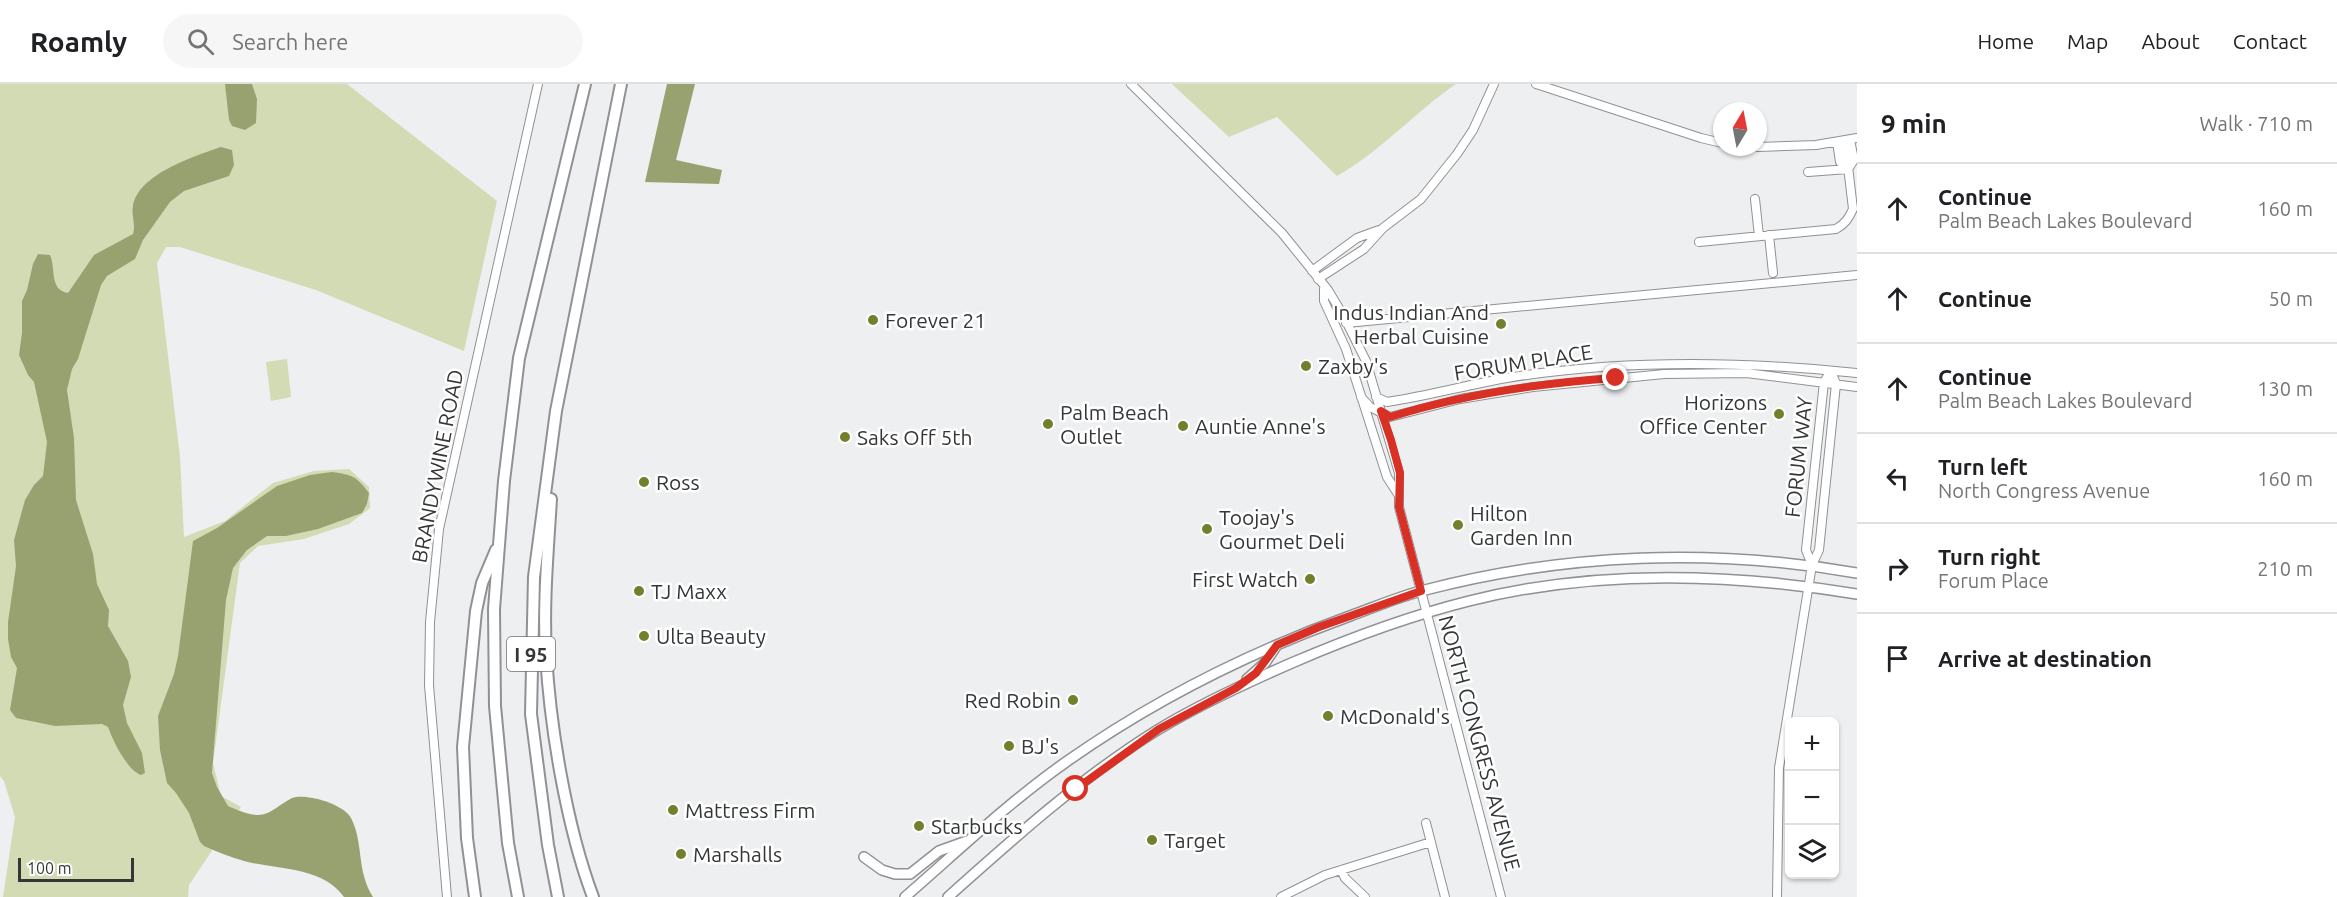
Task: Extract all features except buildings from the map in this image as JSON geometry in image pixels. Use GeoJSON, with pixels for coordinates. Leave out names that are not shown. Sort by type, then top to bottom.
{"type":"FeatureCollection","features":[{"type":"Feature","properties":{"kind":"highway","name":"I 95"},"geometry":{"type":"LineString","coordinates":[[518,897],[508,843],[495,706],[494,609],[504,481],[519,358],[585,84]]}},
{"type":"Feature","properties":{"kind":"highway","name":"I 95"},"geometry":{"type":"LineString","coordinates":[[558,897],[548,845],[531,714],[534,577],[556,411],[621,84]]}},
{"type":"Feature","properties":{"kind":"highway"},"geometry":{"type":"LineString","coordinates":[[556,411],[546,573],[546,655],[557,749],[573,825],[593,897]]}},
{"type":"Feature","properties":{"kind":"highway"},"geometry":{"type":"LineString","coordinates":[[475,897],[466,826],[463,747],[476,611],[482,584],[501,539]]}},
{"type":"Feature","properties":{"kind":"main road"},"geometry":{"type":"LineString","coordinates":[[905,897],[1060,766],[1188,687],[1319,627],[1421,591],[1500,574],[1633,558],[1713,556],[1812,565],[1857,573]]}},
{"type":"Feature","properties":{"kind":"main road"},"geometry":{"type":"LineString","coordinates":[[948,897],[1097,772],[1159,729],[1236,688],[1327,648],[1427,613],[1501,594],[1619,579],[1693,578],[1857,594]]}},
{"type":"Feature","properties":{"kind":"main road"},"geometry":{"type":"LineString","coordinates":[[1236,688],[1256,673],[1277,645]]}},
{"type":"Feature","properties":{"kind":"main road"},"geometry":{"type":"LineString","coordinates":[[864,857],[882,870],[895,874],[910,874],[939,851],[972,839]]}},
{"type":"Feature","properties":{"kind":"street","name":"BRANDYWINE ROAD"},"geometry":{"type":"LineString","coordinates":[[447,897],[429,685],[430,622],[439,529],[538,84]]}},
{"type":"Feature","properties":{"kind":"street","name":"NORTH CONGRESS AVENUE"},"geometry":{"type":"LineString","coordinates":[[1131,84],[1282,233],[1324,289],[1328,290],[1366,361],[1400,473],[1399,507],[1501,897]]}},
{"type":"Feature","properties":{"kind":"street"},"geometry":{"type":"LineString","coordinates":[[1318,279],[1364,249],[1383,228],[1421,199],[1457,154],[1478,120],[1494,84]]}},
{"type":"Feature","properties":{"kind":"street"},"geometry":{"type":"LineString","coordinates":[[1536,84],[1713,141]]}},
{"type":"Feature","properties":{"kind":"street"},"geometry":{"type":"LineString","coordinates":[[1699,242],[1836,229],[1848,219],[1853,209],[1854,188],[1848,169],[1847,140],[1792,147],[1767,147]]}},
{"type":"Feature","properties":{"kind":"street"},"geometry":{"type":"LineString","coordinates":[[1808,172],[1848,169]]}},
{"type":"Feature","properties":{"kind":"street"},"geometry":{"type":"LineString","coordinates":[[1755,200],[1759,236]]}},
{"type":"Feature","properties":{"kind":"street"},"geometry":{"type":"LineString","coordinates":[[1848,219],[1857,225]]}},
{"type":"Feature","properties":{"kind":"street"},"geometry":{"type":"LineString","coordinates":[[1312,271],[1357,238],[1383,228]]}},
{"type":"Feature","properties":{"kind":"street"},"geometry":{"type":"LineString","coordinates":[[1769,235],[1773,273]]}},
{"type":"Feature","properties":{"kind":"street"},"geometry":{"type":"LineString","coordinates":[[1346,323],[1857,275]]}},
{"type":"Feature","properties":{"kind":"street","name":"NORTH CONGRESS AVENUE"},"geometry":{"type":"LineString","coordinates":[[1324,289],[1324,301],[1346,350],[1387,477],[1398,494]]}},
{"type":"Feature","properties":{"kind":"street","name":"FORUM PLACE"},"geometry":{"type":"LineString","coordinates":[[1376,397],[1387,402],[1506,378],[1631,366],[1763,364],[1857,373]]}},
{"type":"Feature","properties":{"kind":"street","name":"FORUM WAY"},"geometry":{"type":"LineString","coordinates":[[1812,565],[1806,550],[1824,382],[1831,371]]}},
{"type":"Feature","properties":{"kind":"street","name":"FORUM WAY"},"geometry":{"type":"LineString","coordinates":[[1777,897],[1779,768],[1812,565],[1819,550],[1836,384],[1831,371]]}},
{"type":"Feature","properties":{"kind":"street","name":"FORUM PLACE"},"geometry":{"type":"LineString","coordinates":[[1381,411],[1390,417],[1460,399],[1533,387],[1664,374],[1746,373],[1857,387]]}},
{"type":"Feature","properties":{"kind":"street"},"geometry":{"type":"LineString","coordinates":[[1361,398],[1370,407],[1381,411]]}},
{"type":"Feature","properties":{"kind":"street"},"geometry":{"type":"LineString","coordinates":[[1426,823],[1445,897]]}},
{"type":"Feature","properties":{"kind":"street"},"geometry":{"type":"LineString","coordinates":[[1281,897],[1324,875],[1431,842]]}},
{"type":"Feature","properties":{"kind":"street"},"geometry":{"type":"LineString","coordinates":[[1341,870],[1345,878],[1365,897]]}},
{"type":"Feature","properties":{"kind":"shaded area"},"geometry":{"type":"Polygon","coordinates":[[[0,84],[347,84],[497,201],[464,351],[316,290],[180,247],[166,247],[157,263],[180,457],[184,537],[225,521],[273,483],[314,471],[349,469],[369,487],[370,508],[349,524],[304,539],[258,546],[240,563],[213,763],[221,796],[241,807],[189,885],[188,897],[3,897],[15,817],[4,781],[0,776],[0,84]]]}},
{"type":"Feature","properties":{"kind":"shaded area"},"geometry":{"type":"Polygon","coordinates":[[[225,84],[252,84],[257,99],[256,123],[245,130],[232,126],[229,120],[225,84]]]}},
{"type":"Feature","properties":{"kind":"shaded area"},"geometry":{"type":"Polygon","coordinates":[[[667,84],[695,84],[676,160],[722,170],[719,184],[645,182],[667,84]]]}},
{"type":"Feature","properties":{"kind":"shaded area"},"geometry":{"type":"Polygon","coordinates":[[[1172,84],[1456,84],[1383,144],[1337,176],[1277,117],[1229,137],[1172,84]]]}},
{"type":"Feature","properties":{"kind":"shaded area"},"geometry":{"type":"Polygon","coordinates":[[[221,147],[232,150],[234,165],[229,176],[184,191],[170,202],[143,240],[135,259],[107,276],[101,285],[67,390],[74,438],[76,500],[93,554],[97,584],[109,610],[108,626],[128,661],[131,677],[123,705],[127,723],[142,753],[145,773],[141,775],[126,761],[108,727],[102,724],[55,726],[16,718],[10,710],[17,668],[11,657],[8,639],[8,622],[16,566],[14,540],[25,500],[43,476],[47,442],[34,382],[28,375],[19,355],[22,301],[38,254],[50,255],[58,288],[68,293],[94,255],[133,234],[133,206],[137,195],[145,185],[183,161],[221,147]]]}},
{"type":"Feature","properties":{"kind":"shaded area"},"geometry":{"type":"Polygon","coordinates":[[[287,359],[291,397],[271,401],[266,362],[287,359]]]}},
{"type":"Feature","properties":{"kind":"shaded area"},"geometry":{"type":"Polygon","coordinates":[[[332,472],[354,477],[369,493],[362,513],[318,529],[286,536],[267,536],[247,550],[233,568],[226,600],[212,773],[228,806],[247,813],[264,814],[298,797],[315,798],[341,808],[351,818],[355,827],[364,877],[373,897],[344,897],[335,887],[311,874],[244,861],[204,846],[200,842],[189,813],[167,783],[160,750],[158,716],[174,674],[178,656],[193,541],[217,528],[277,486],[310,475],[332,472]]]}},
{"type":"Feature","properties":{"kind":"place","name":"Forever 21"},"geometry":{"type":"Point","coordinates":[873,320]}},
{"type":"Feature","properties":{"kind":"place","name":"Indus Indian And Herbal Cuisine"},"geometry":{"type":"Point","coordinates":[1501,324]}},
{"type":"Feature","properties":{"kind":"place","name":"Zaxby's"},"geometry":{"type":"Point","coordinates":[1306,366]}},
{"type":"Feature","properties":{"kind":"place","name":"Horizons Office Center"},"geometry":{"type":"Point","coordinates":[1779,414]}},
{"type":"Feature","properties":{"kind":"place","name":"Palm Beach Outlet"},"geometry":{"type":"Point","coordinates":[1048,424]}},
{"type":"Feature","properties":{"kind":"place","name":"Auntie Anne's"},"geometry":{"type":"Point","coordinates":[1183,426]}},
{"type":"Feature","properties":{"kind":"place","name":"Saks Off 5th"},"geometry":{"type":"Point","coordinates":[845,437]}},
{"type":"Feature","properties":{"kind":"place","name":"Ross"},"geometry":{"type":"Point","coordinates":[644,482]}},
{"type":"Feature","properties":{"kind":"place","name":"Hilton Garden Inn"},"geometry":{"type":"Point","coordinates":[1458,525]}},
{"type":"Feature","properties":{"kind":"place","name":"Toojay's Gourmet Deli"},"geometry":{"type":"Point","coordinates":[1207,529]}},
{"type":"Feature","properties":{"kind":"place","name":"First Watch"},"geometry":{"type":"Point","coordinates":[1310,579]}},
{"type":"Feature","properties":{"kind":"place","name":"TJ Maxx"},"geometry":{"type":"Point","coordinates":[639,591]}},
{"type":"Feature","properties":{"kind":"place","name":"Ulta Beauty"},"geometry":{"type":"Point","coordinates":[644,636]}},
{"type":"Feature","properties":{"kind":"place","name":"Red Robin"},"geometry":{"type":"Point","coordinates":[1073,700]}},
{"type":"Feature","properties":{"kind":"place","name":"McDonald's"},"geometry":{"type":"Point","coordinates":[1328,716]}},
{"type":"Feature","properties":{"kind":"place","name":"BJ's"},"geometry":{"type":"Point","coordinates":[1009,746]}},
{"type":"Feature","properties":{"kind":"place","name":"Mattress Firm"},"geometry":{"type":"Point","coordinates":[673,810]}},
{"type":"Feature","properties":{"kind":"place","name":"Starbucks"},"geometry":{"type":"Point","coordinates":[919,826]}},
{"type":"Feature","properties":{"kind":"place","name":"Target"},"geometry":{"type":"Point","coordinates":[1152,840]}},
{"type":"Feature","properties":{"kind":"place","name":"Marshalls"},"geometry":{"type":"Point","coordinates":[681,854]}},
{"type":"Feature","properties":{"kind":"route"},"geometry":{"type":"LineString","coordinates":[[1076,789],[1159,729],[1236,688],[1256,673],[1277,645],[1319,627],[1421,591],[1399,507],[1400,473],[1381,411],[1390,417],[1414,409],[1481,395],[1557,383],[1616,378]]}}]}
